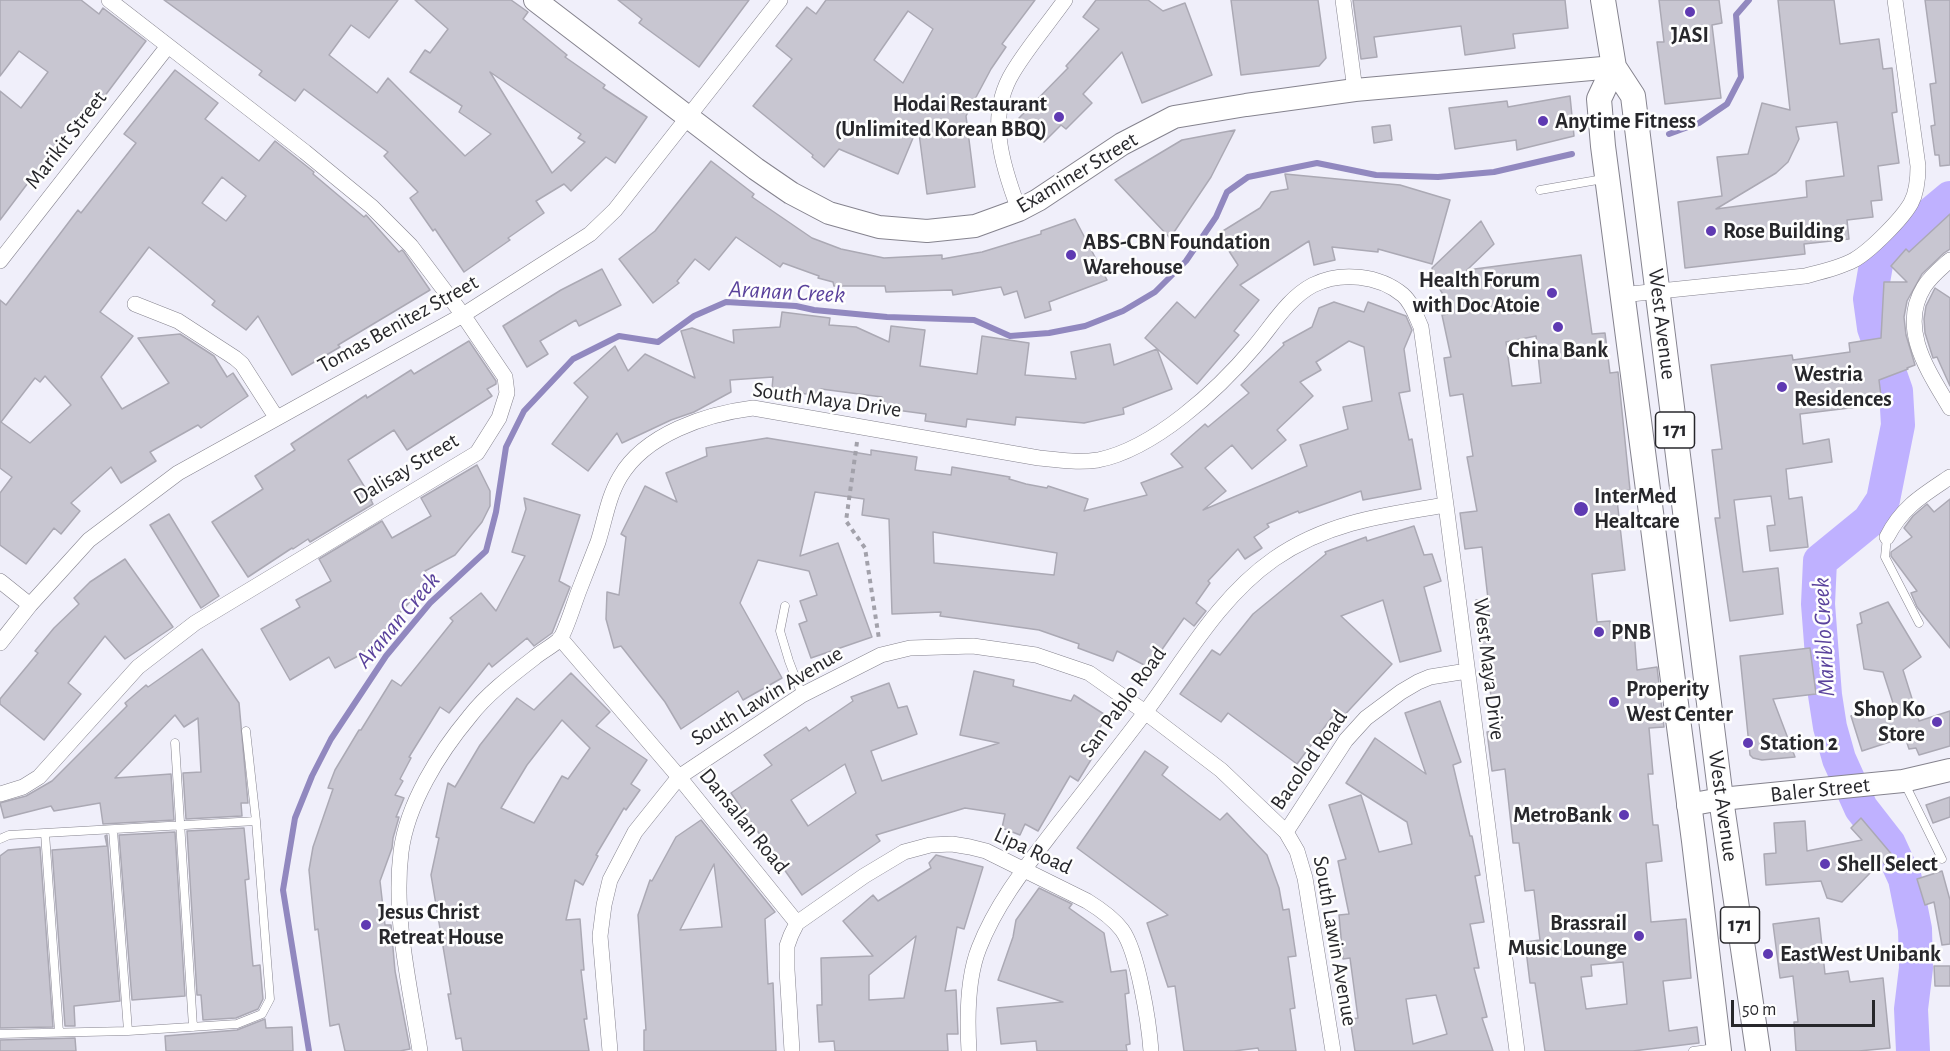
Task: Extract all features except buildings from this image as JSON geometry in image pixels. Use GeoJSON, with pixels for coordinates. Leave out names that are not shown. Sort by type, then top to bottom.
{"type":"FeatureCollection","features":[{"type":"Feature","properties":{"kind":"main road","name":"West Avenue"},"geometry":{"type":"LineString","coordinates":[[1603,0],[1614,67],[1633,96],[1721,799],[1758,1051]]}},
{"type":"Feature","properties":{"kind":"main road","name":"West Avenue"},"geometry":{"type":"LineString","coordinates":[[1614,67],[1599,99],[1603,146],[1719,1049]]}},
{"type":"Feature","properties":{"kind":"street","name":"Dalisay Street"},"geometry":{"type":"LineString","coordinates":[[0,794],[23,787],[39,777],[138,667],[195,623],[477,453],[498,418],[507,393],[505,377],[463,315],[411,246],[372,207],[109,0]]}},
{"type":"Feature","properties":{"kind":"street","name":"Examiner Street"},"geometry":{"type":"LineString","coordinates":[[535,0],[790,193],[829,213],[879,227],[927,231],[975,226],[1019,210],[1038,200],[1122,144],[1174,117],[1355,90],[1614,67]]}},
{"type":"Feature","properties":{"kind":"street","name":"Tomas Benitez Street"},"geometry":{"type":"LineString","coordinates":[[0,643],[30,605],[88,540],[178,473],[463,315],[590,234],[615,210],[780,0]]}},
{"type":"Feature","properties":{"kind":"street"},"geometry":{"type":"LineString","coordinates":[[1019,210],[1008,182],[1000,148],[998,117],[1005,88],[1013,71],[1065,0]]}},
{"type":"Feature","properties":{"kind":"street"},"geometry":{"type":"LineString","coordinates":[[1343,0],[1355,90]]}},
{"type":"Feature","properties":{"kind":"street"},"geometry":{"type":"LineString","coordinates":[[1621,295],[1804,276],[1829,270],[1856,259],[1891,229],[1911,203],[1918,181],[1918,166],[1895,0]]}},
{"type":"Feature","properties":{"kind":"street","name":"Marikit Street"},"geometry":{"type":"LineString","coordinates":[[0,261],[168,46]]}},
{"type":"Feature","properties":{"kind":"street"},"geometry":{"type":"LineString","coordinates":[[1944,266],[1924,286],[1917,303],[1914,323],[1916,341],[1923,358],[1950,408]]}},
{"type":"Feature","properties":{"kind":"street","name":"South Maya Drive"},"geometry":{"type":"LineString","coordinates":[[560,638],[598,541],[611,496],[632,460],[671,433],[701,420],[735,410],[753,408],[1039,458],[1080,462],[1099,459],[1134,447],[1191,410],[1218,387],[1281,313],[1301,293],[1313,285],[1327,280],[1363,277],[1390,287],[1404,296]]}},
{"type":"Feature","properties":{"kind":"street","name":"West Maya Drive"},"geometry":{"type":"LineString","coordinates":[[1404,296],[1415,312],[1421,327],[1517,1051]]}},
{"type":"Feature","properties":{"kind":"street"},"geometry":{"type":"LineString","coordinates":[[135,304],[178,321],[236,358],[276,417]]}},
{"type":"Feature","properties":{"kind":"street"},"geometry":{"type":"LineString","coordinates":[[1887,537],[1895,520],[1950,477]]}},
{"type":"Feature","properties":{"kind":"street","name":"San Pablo Road"},"geometry":{"type":"LineString","coordinates":[[969,1051],[970,989],[979,948],[998,909],[1023,870],[1145,712],[1218,612],[1249,579],[1275,558],[1313,537],[1347,523],[1446,505]]}},
{"type":"Feature","properties":{"kind":"street"},"geometry":{"type":"LineString","coordinates":[[0,581],[30,605]]}},
{"type":"Feature","properties":{"kind":"street"},"geometry":{"type":"LineString","coordinates":[[420,1051],[400,920],[399,896],[401,852],[412,810],[431,772],[470,715],[533,658],[560,638]]}},
{"type":"Feature","properties":{"kind":"street","name":"Dansalan Road"},"geometry":{"type":"LineString","coordinates":[[560,638],[679,777],[797,923]]}},
{"type":"Feature","properties":{"kind":"street","name":"South Lawin Avenue"},"geometry":{"type":"LineString","coordinates":[[610,1051],[600,936],[610,880],[635,832],[679,777],[802,695],[881,655],[910,648],[973,646],[1036,656],[1089,674],[1145,712],[1221,770],[1286,832],[1297,851],[1305,878],[1333,1051]]}},
{"type":"Feature","properties":{"kind":"street","name":"Bacolod Road"},"geometry":{"type":"LineString","coordinates":[[1286,832],[1346,740],[1366,718],[1418,682],[1430,677],[1467,671]]}},
{"type":"Feature","properties":{"kind":"street","name":"Baler Street"},"geometry":{"type":"LineString","coordinates":[[1688,805],[1721,799],[1903,781],[1950,770]]}},
{"type":"Feature","properties":{"kind":"street","name":"Lipa Road"},"geometry":{"type":"LineString","coordinates":[[797,923],[884,863],[904,852],[930,844],[952,844],[986,851],[1101,909],[1124,932],[1131,947],[1147,1015],[1151,1051]]}},
{"type":"Feature","properties":{"kind":"street"},"geometry":{"type":"LineString","coordinates":[[792,1051],[787,946],[797,923]]}},
{"type":"Feature","properties":{"kind":"lane"},"geometry":{"type":"LineString","coordinates":[[1540,189],[1607,179]]}},
{"type":"Feature","properties":{"kind":"lane"},"geometry":{"type":"LineString","coordinates":[[1887,537],[1885,557],[1920,622]]}},
{"type":"Feature","properties":{"kind":"lane"},"geometry":{"type":"LineString","coordinates":[[785,606],[780,631],[802,695]]}},
{"type":"Feature","properties":{"kind":"lane"},"geometry":{"type":"LineString","coordinates":[[0,1034],[128,1031],[237,1024],[261,1014],[270,999],[256,821],[246,731]]}},
{"type":"Feature","properties":{"kind":"lane"},"geometry":{"type":"LineString","coordinates":[[175,743],[193,1027]]}},
{"type":"Feature","properties":{"kind":"lane"},"geometry":{"type":"LineString","coordinates":[[1903,781],[1942,859]]}},
{"type":"Feature","properties":{"kind":"lane"},"geometry":{"type":"LineString","coordinates":[[0,839],[9,835],[256,821]]}},
{"type":"Feature","properties":{"kind":"lane"},"geometry":{"type":"LineString","coordinates":[[113,830],[128,1031]]}},
{"type":"Feature","properties":{"kind":"lane"},"geometry":{"type":"LineString","coordinates":[[45,833],[59,1032]]}},
{"type":"Feature","properties":{"kind":"lane"},"geometry":{"type":"LineString","coordinates":[[1693,1051],[1719,1049]]}},
{"type":"Feature","properties":{"kind":"path"},"geometry":{"type":"LineString","coordinates":[[859,427],[846,521],[866,548],[881,655]]}},
{"type":"Feature","properties":{"kind":"waterway"},"geometry":{"type":"LineString","coordinates":[[1669,134],[1699,123],[1727,104],[1741,77],[1736,15],[1749,0]]}},
{"type":"Feature","properties":{"kind":"waterway","name":"Aranan Creek"},"geometry":{"type":"LineString","coordinates":[[309,1051],[283,890],[295,818],[312,776],[331,739],[386,656],[430,603],[486,551],[496,512],[506,447],[524,411],[573,359],[619,336],[658,342],[694,316],[726,302],[796,306],[814,310],[887,317],[974,320],[1010,336],[1049,333],[1085,326],[1123,311],[1155,292],[1186,261],[1216,217],[1227,192],[1248,177],[1317,163],[1376,175],[1438,177],[1494,172],[1572,154]]}},
{"type":"Feature","properties":{"kind":"waterway","name":"Mariblo Creek"},"geometry":{"type":"LineString","coordinates":[[1913,1051],[1911,1009],[1916,968],[1915,929],[1905,879],[1889,844],[1861,808],[1839,759],[1830,727],[1825,695],[1818,604],[1820,561],[1869,521],[1883,500],[1898,425],[1896,391],[1874,328],[1870,299],[1877,259],[1950,198]]}},
{"type":"Feature","properties":{"kind":"place","name":"JASI"},"geometry":{"type":"Point","coordinates":[1690,12]}},
{"type":"Feature","properties":{"kind":"place","name":"Hodai Restaurant (Unlimited Korean BBQ)"},"geometry":{"type":"Point","coordinates":[1059,117]}},
{"type":"Feature","properties":{"kind":"place","name":"Anytime Fitness"},"geometry":{"type":"Point","coordinates":[1543,121]}},
{"type":"Feature","properties":{"kind":"place","name":"Rose Building"},"geometry":{"type":"Point","coordinates":[1711,231]}},
{"type":"Feature","properties":{"kind":"place","name":"ABS-CBN Foundation Warehouse"},"geometry":{"type":"Point","coordinates":[1071,255]}},
{"type":"Feature","properties":{"kind":"place","name":"Health Forum with Doc Atoie"},"geometry":{"type":"Point","coordinates":[1552,293]}},
{"type":"Feature","properties":{"kind":"place","name":"China Bank"},"geometry":{"type":"Point","coordinates":[1558,327]}},
{"type":"Feature","properties":{"kind":"place","name":"Westria Residences"},"geometry":{"type":"Point","coordinates":[1782,387]}},
{"type":"Feature","properties":{"kind":"place","name":"InterMed Healtcare"},"geometry":{"type":"Point","coordinates":[1581,509]}},
{"type":"Feature","properties":{"kind":"place","name":"PNB"},"geometry":{"type":"Point","coordinates":[1599,632]}},
{"type":"Feature","properties":{"kind":"place","name":"Properity West Center"},"geometry":{"type":"Point","coordinates":[1614,702]}},
{"type":"Feature","properties":{"kind":"place","name":"Shop Ko Store"},"geometry":{"type":"Point","coordinates":[1937,722]}},
{"type":"Feature","properties":{"kind":"place","name":"Station 2"},"geometry":{"type":"Point","coordinates":[1748,743]}},
{"type":"Feature","properties":{"kind":"place","name":"MetroBank"},"geometry":{"type":"Point","coordinates":[1624,815]}},
{"type":"Feature","properties":{"kind":"place","name":"Shell Select"},"geometry":{"type":"Point","coordinates":[1825,864]}},
{"type":"Feature","properties":{"kind":"place","name":"Jesus Christ Retreat House"},"geometry":{"type":"Point","coordinates":[366,925]}},
{"type":"Feature","properties":{"kind":"place","name":"Brassrail Music Lounge"},"geometry":{"type":"Point","coordinates":[1639,936]}},
{"type":"Feature","properties":{"kind":"place","name":"EastWest Unibank"},"geometry":{"type":"Point","coordinates":[1768,954]}}]}
